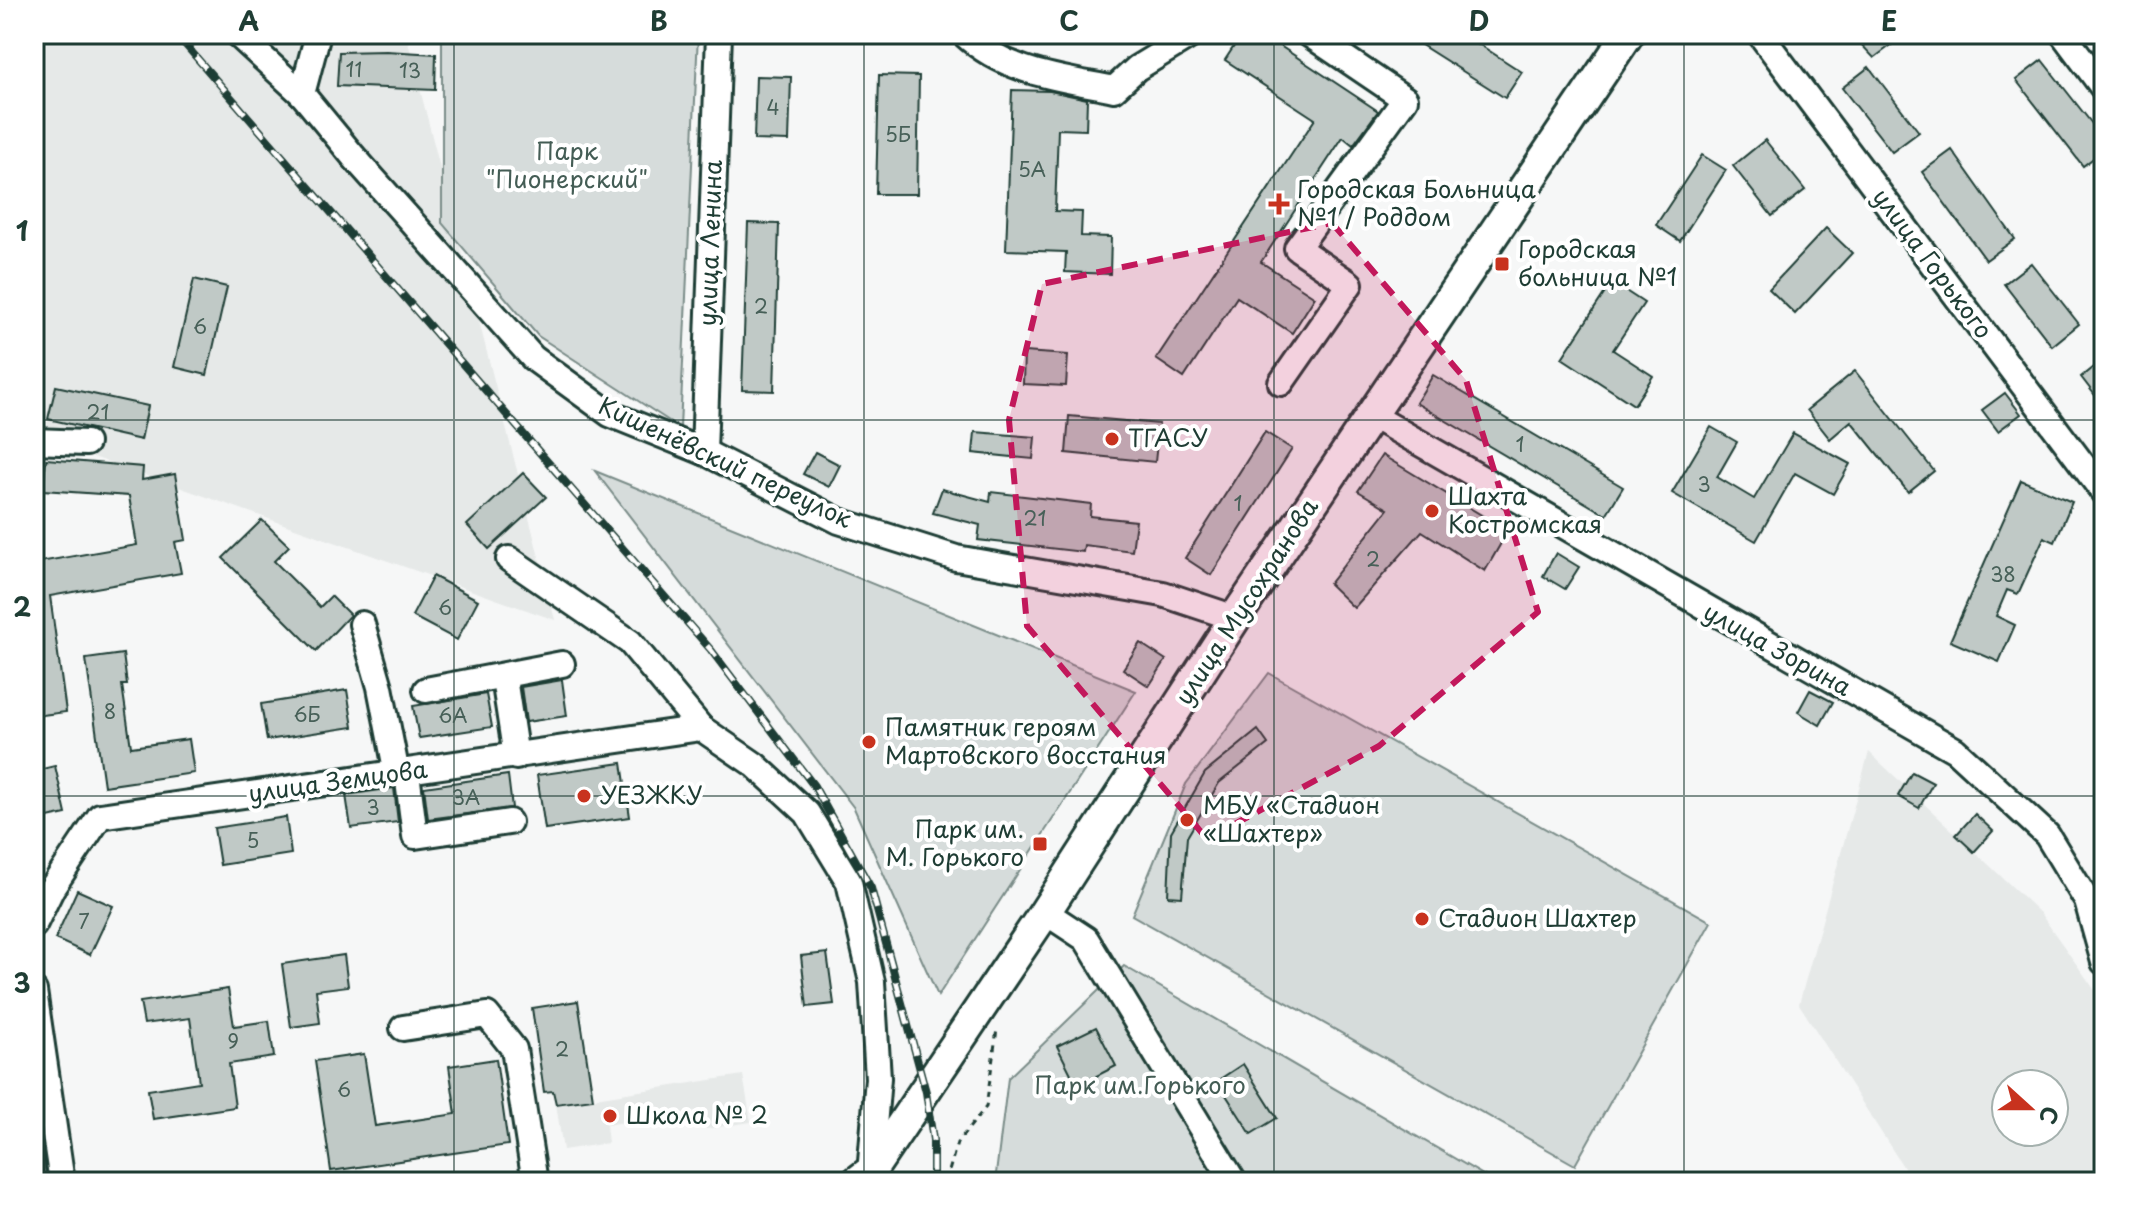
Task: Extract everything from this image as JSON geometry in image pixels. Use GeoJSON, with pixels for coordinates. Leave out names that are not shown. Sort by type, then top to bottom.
{"type":"FeatureCollection","features":[{"type":"Feature","properties":{"kind":"main road","name":"улица Мусохранова"},"geometry":{"type":"LineString","coordinates":[[866,1179],[1045,912],[1235,618],[1628,34]]}},
{"type":"Feature","properties":{"kind":"street","name":"Кишенёвский переулок"},"geometry":{"type":"LineString","coordinates":[[237,34],[302,94],[533,358],[610,414],[704,452],[839,521],[956,558],[1163,594],[1235,618]]}},
{"type":"Feature","properties":{"kind":"street"},"geometry":{"type":"LineString","coordinates":[[302,94],[318,34]]}},
{"type":"Feature","properties":{"kind":"street","name":"улица Ленина"},"geometry":{"type":"LineString","coordinates":[[704,452],[719,34]]}},
{"type":"Feature","properties":{"kind":"street"},"geometry":{"type":"LineString","coordinates":[[964,34],[982,50],[1021,70],[1114,89],[1137,68],[1193,34]]}},
{"type":"Feature","properties":{"kind":"street"},"geometry":{"type":"LineString","coordinates":[[1281,383],[1350,284],[1297,248],[1405,99],[1309,34]]}},
{"type":"Feature","properties":{"kind":"street","name":"улица Горького"},"geometry":{"type":"LineString","coordinates":[[1760,34],[2104,493]]}},
{"type":"Feature","properties":{"kind":"street"},"geometry":{"type":"LineString","coordinates":[[2063,34],[2104,89]]}},
{"type":"Feature","properties":{"kind":"street","name":"улица Зорина"},"geometry":{"type":"LineString","coordinates":[[1371,415],[1955,750],[2047,835],[2087,901],[2104,962]]}},
{"type":"Feature","properties":{"kind":"street"},"geometry":{"type":"LineString","coordinates":[[34,441],[86,443]]}},
{"type":"Feature","properties":{"kind":"street"},"geometry":{"type":"LineString","coordinates":[[509,559],[630,642],[701,728],[755,765],[807,813],[849,882],[872,982],[878,1078],[866,1179]]}},
{"type":"Feature","properties":{"kind":"street"},"geometry":{"type":"LineString","coordinates":[[362,624],[402,773],[415,836],[509,822]]}},
{"type":"Feature","properties":{"kind":"street"},"geometry":{"type":"LineString","coordinates":[[426,690],[504,678],[562,664]]}},
{"type":"Feature","properties":{"kind":"street"},"geometry":{"type":"LineString","coordinates":[[504,678],[516,757]]}},
{"type":"Feature","properties":{"kind":"street","name":"улица Земцова"},"geometry":{"type":"LineString","coordinates":[[34,925],[52,888],[100,816],[701,728]]}},
{"type":"Feature","properties":{"kind":"street"},"geometry":{"type":"LineString","coordinates":[[1045,912],[1086,939],[1234,1182]]}},
{"type":"Feature","properties":{"kind":"street"},"geometry":{"type":"LineString","coordinates":[[34,991],[62,1182]]}},
{"type":"Feature","properties":{"kind":"street"},"geometry":{"type":"LineString","coordinates":[[403,1028],[487,1015],[514,1049],[535,1182]]}},
{"type":"Feature","properties":{"kind":"path"},"geometry":{"type":"LineString","coordinates":[[946,1182],[957,1143],[986,1107],[998,1024]]}},
{"type":"Feature","properties":{"kind":"highlighted area"},"geometry":{"type":"Polygon","coordinates":[[[1332,223],[1466,380],[1538,612],[1379,746],[1207,839],[1027,626],[1009,420],[1042,284],[1332,223]]]}},
{"type":"Feature","properties":{"kind":"shaded area"},"geometry":{"type":"Polygon","coordinates":[[[34,34],[406,34],[555,620],[34,436],[34,34]]]}},
{"type":"Feature","properties":{"kind":"shaded area"},"geometry":{"type":"Polygon","coordinates":[[[1869,752],[2040,913],[2104,1003],[2104,1182],[1913,1182],[1799,1004],[1869,752]]]}},
{"type":"Feature","properties":{"kind":"shaded area","name":"Школа № 2"},"geometry":{"type":"Polygon","coordinates":[[[743,1075],[751,1122],[706,1129],[702,1110],[606,1125],[608,1143],[563,1150],[556,1104],[743,1075]]]}},
{"type":"Feature","properties":{"kind":"green space","name":"Парк \"Пионерский\""},"geometry":{"type":"Polygon","coordinates":[[[442,34],[698,34],[680,428],[538,336],[442,223],[442,34]]]}},
{"type":"Feature","properties":{"kind":"green space"},"geometry":{"type":"Polygon","coordinates":[[[595,471],[1136,691],[938,996],[854,808],[595,471]]]}},
{"type":"Feature","properties":{"kind":"green space","name":"Стадион Шахтер"},"geometry":{"type":"Polygon","coordinates":[[[1269,673],[1711,922],[1575,1165],[1132,915],[1186,784],[1269,673]]]}},
{"type":"Feature","properties":{"kind":"green space","name":"Парк им.Горького"},"geometry":{"type":"Polygon","coordinates":[[[1124,966],[1495,1182],[995,1182],[1008,1078],[1124,966]]]}},
{"type":"Feature","properties":{"kind":"building","name":"Городская Больница №1 / Роддом"},"geometry":{"type":"Polygon","coordinates":[[[1242,34],[1262,34],[1378,111],[1353,145],[1343,137],[1261,262],[1315,297],[1292,333],[1237,297],[1184,378],[1156,359],[1315,119],[1225,60],[1242,34]]]}},
{"type":"Feature","properties":{"kind":"building"},"geometry":{"type":"Polygon","coordinates":[[[1404,34],[1463,34],[1522,72],[1505,98],[1404,34]]]}},
{"type":"Feature","properties":{"kind":"building"},"geometry":{"type":"Polygon","coordinates":[[[1868,34],[1906,34],[1874,58],[1858,41],[1868,34]]]}},
{"type":"Feature","properties":{"kind":"building"},"geometry":{"type":"Polygon","coordinates":[[[339,52],[436,54],[435,90],[337,86],[339,52]]]}},
{"type":"Feature","properties":{"kind":"building"},"geometry":{"type":"Polygon","coordinates":[[[2042,60],[2104,139],[2104,150],[2083,166],[2016,80],[2042,60]]]}},
{"type":"Feature","properties":{"kind":"building"},"geometry":{"type":"Polygon","coordinates":[[[1869,67],[1919,132],[1892,152],[1842,88],[1869,67]]]}},
{"type":"Feature","properties":{"kind":"building"},"geometry":{"type":"Polygon","coordinates":[[[879,75],[919,76],[917,194],[876,194],[879,75]]]}},
{"type":"Feature","properties":{"kind":"building"},"geometry":{"type":"Polygon","coordinates":[[[756,76],[791,77],[789,141],[754,140],[756,76]]]}},
{"type":"Feature","properties":{"kind":"building"},"geometry":{"type":"Polygon","coordinates":[[[1012,90],[1050,91],[1087,99],[1086,130],[1058,129],[1055,211],[1082,212],[1081,236],[1111,237],[1110,274],[1065,272],[1066,252],[1006,250],[1012,90]]]}},
{"type":"Feature","properties":{"kind":"building"},"geometry":{"type":"Polygon","coordinates":[[[1765,140],[1805,190],[1772,216],[1733,166],[1765,140]]]}},
{"type":"Feature","properties":{"kind":"building"},"geometry":{"type":"Polygon","coordinates":[[[1952,150],[2015,239],[1986,260],[1922,172],[1952,150]]]}},
{"type":"Feature","properties":{"kind":"building"},"geometry":{"type":"Polygon","coordinates":[[[1702,155],[1726,170],[1680,241],[1656,225],[1702,155]]]}},
{"type":"Feature","properties":{"kind":"building"},"geometry":{"type":"Polygon","coordinates":[[[748,223],[779,224],[774,391],[742,390],[748,223]]]}},
{"type":"Feature","properties":{"kind":"building"},"geometry":{"type":"Polygon","coordinates":[[[1826,228],[1852,253],[1795,314],[1769,289],[1826,228]]]}},
{"type":"Feature","properties":{"kind":"building"},"geometry":{"type":"Polygon","coordinates":[[[2031,263],[2079,324],[2052,346],[2004,284],[2031,263]]]}},
{"type":"Feature","properties":{"kind":"building"},"geometry":{"type":"Polygon","coordinates":[[[194,279],[227,287],[207,375],[174,367],[194,279]]]}},
{"type":"Feature","properties":{"kind":"building"},"geometry":{"type":"Polygon","coordinates":[[[1612,282],[1644,303],[1613,350],[1653,376],[1634,405],[1562,358],[1612,282]]]}},
{"type":"Feature","properties":{"kind":"building"},"geometry":{"type":"Polygon","coordinates":[[[1024,352],[1068,355],[1066,386],[1023,384],[1024,352]]]}},
{"type":"Feature","properties":{"kind":"building"},"geometry":{"type":"Polygon","coordinates":[[[2104,358],[2104,407],[2081,377],[2104,358]]]}},
{"type":"Feature","properties":{"kind":"building"},"geometry":{"type":"Polygon","coordinates":[[[1855,371],[1934,471],[1908,492],[1851,421],[1830,439],[1807,410],[1855,371]]]}},
{"type":"Feature","properties":{"kind":"building"},"geometry":{"type":"Polygon","coordinates":[[[1433,375],[1623,487],[1606,515],[1416,403],[1433,375]]]}},
{"type":"Feature","properties":{"kind":"building"},"geometry":{"type":"Polygon","coordinates":[[[56,386],[148,406],[141,440],[48,419],[56,386]]]}},
{"type":"Feature","properties":{"kind":"building"},"geometry":{"type":"Polygon","coordinates":[[[2005,393],[2021,414],[1998,431],[1982,410],[2005,393]]]}},
{"type":"Feature","properties":{"kind":"building","name":"ТГАСУ"},"geometry":{"type":"Polygon","coordinates":[[[1069,416],[1159,424],[1155,462],[1066,453],[1069,416]]]}},
{"type":"Feature","properties":{"kind":"building"},"geometry":{"type":"Polygon","coordinates":[[[1711,427],[1737,442],[1717,477],[1754,499],[1793,433],[1850,464],[1833,494],[1795,473],[1756,541],[1672,493],[1711,427]]]}},
{"type":"Feature","properties":{"kind":"building"},"geometry":{"type":"Polygon","coordinates":[[[975,432],[1035,437],[1033,459],[973,453],[975,432]]]}},
{"type":"Feature","properties":{"kind":"building"},"geometry":{"type":"Polygon","coordinates":[[[1265,432],[1292,449],[1211,575],[1185,558],[1265,432]]]}},
{"type":"Feature","properties":{"kind":"building"},"geometry":{"type":"Polygon","coordinates":[[[815,452],[840,465],[829,487],[803,474],[815,452]]]}},
{"type":"Feature","properties":{"kind":"building","name":"Шахта Костромская"},"geometry":{"type":"Polygon","coordinates":[[[1382,455],[1508,531],[1485,571],[1422,531],[1354,608],[1329,584],[1388,509],[1358,491],[1382,455]]]}},
{"type":"Feature","properties":{"kind":"building"},"geometry":{"type":"Polygon","coordinates":[[[46,459],[143,467],[142,480],[175,474],[186,540],[175,542],[181,573],[50,596],[66,712],[34,716],[34,563],[137,545],[129,496],[43,490],[46,459]]]}},
{"type":"Feature","properties":{"kind":"building"},"geometry":{"type":"Polygon","coordinates":[[[523,473],[546,497],[489,549],[467,525],[523,473]]]}},
{"type":"Feature","properties":{"kind":"building"},"geometry":{"type":"Polygon","coordinates":[[[2021,480],[2072,502],[2055,542],[2044,537],[2018,594],[2007,590],[1996,616],[2015,625],[1999,662],[1950,641],[2021,480]]]}},
{"type":"Feature","properties":{"kind":"building"},"geometry":{"type":"Polygon","coordinates":[[[942,489],[990,502],[991,492],[1091,504],[1090,516],[1136,521],[1132,551],[1084,545],[1083,552],[978,540],[980,525],[933,513],[942,489]]]}},
{"type":"Feature","properties":{"kind":"building"},"geometry":{"type":"Polygon","coordinates":[[[262,520],[289,546],[274,561],[320,607],[331,596],[350,615],[316,651],[223,558],[262,520]]]}},
{"type":"Feature","properties":{"kind":"building"},"geometry":{"type":"Polygon","coordinates":[[[1556,553],[1579,567],[1565,589],[1543,576],[1556,553]]]}},
{"type":"Feature","properties":{"kind":"building"},"geometry":{"type":"Polygon","coordinates":[[[433,576],[478,600],[457,640],[412,616],[433,576]]]}},
{"type":"Feature","properties":{"kind":"building"},"geometry":{"type":"Polygon","coordinates":[[[1140,643],[1166,660],[1149,686],[1123,669],[1140,643]]]}},
{"type":"Feature","properties":{"kind":"building"},"geometry":{"type":"Polygon","coordinates":[[[123,654],[127,685],[122,685],[131,747],[189,739],[194,773],[104,786],[86,659],[123,654]]]}},
{"type":"Feature","properties":{"kind":"building"},"geometry":{"type":"Polygon","coordinates":[[[562,680],[567,716],[526,722],[521,687],[562,680]]]}},
{"type":"Feature","properties":{"kind":"building"},"geometry":{"type":"Polygon","coordinates":[[[347,690],[353,727],[267,740],[261,704],[347,690]]]}},
{"type":"Feature","properties":{"kind":"building"},"geometry":{"type":"Polygon","coordinates":[[[1810,690],[1833,702],[1820,725],[1798,712],[1810,690]]]}},
{"type":"Feature","properties":{"kind":"building"},"geometry":{"type":"Polygon","coordinates":[[[486,694],[492,727],[419,738],[413,706],[486,694]]]}},
{"type":"Feature","properties":{"kind":"building","name":"МБУ «Стадион «Шахтер»"},"geometry":{"type":"Polygon","coordinates":[[[1258,730],[1268,744],[1219,783],[1187,837],[1182,897],[1168,896],[1171,832],[1205,773],[1258,730]]]}},
{"type":"Feature","properties":{"kind":"building","name":"УЕЗЖКУ"},"geometry":{"type":"Polygon","coordinates":[[[622,763],[630,817],[545,829],[537,775],[622,763]]]}},
{"type":"Feature","properties":{"kind":"building"},"geometry":{"type":"Polygon","coordinates":[[[55,766],[66,814],[34,821],[34,771],[55,766]]]}},
{"type":"Feature","properties":{"kind":"building"},"geometry":{"type":"Polygon","coordinates":[[[1912,772],[1933,783],[1919,808],[1898,796],[1912,772]]]}},
{"type":"Feature","properties":{"kind":"building"},"geometry":{"type":"Polygon","coordinates":[[[508,775],[512,808],[428,819],[424,787],[508,775]]]}},
{"type":"Feature","properties":{"kind":"building"},"geometry":{"type":"Polygon","coordinates":[[[394,788],[398,822],[351,828],[346,795],[394,788]]]}},
{"type":"Feature","properties":{"kind":"building"},"geometry":{"type":"Polygon","coordinates":[[[1975,814],[1993,831],[1974,852],[1956,835],[1975,814]]]}},
{"type":"Feature","properties":{"kind":"building"},"geometry":{"type":"Polygon","coordinates":[[[286,817],[291,854],[220,865],[214,828],[286,817]]]}},
{"type":"Feature","properties":{"kind":"building"},"geometry":{"type":"Polygon","coordinates":[[[77,890],[113,906],[90,955],[55,939],[77,890]]]}},
{"type":"Feature","properties":{"kind":"building"},"geometry":{"type":"Polygon","coordinates":[[[827,953],[834,1004],[807,1007],[801,956],[827,953]]]}},
{"type":"Feature","properties":{"kind":"building"},"geometry":{"type":"Polygon","coordinates":[[[344,955],[348,986],[316,990],[320,1023],[291,1027],[282,964],[344,955]]]}},
{"type":"Feature","properties":{"kind":"building"},"geometry":{"type":"Polygon","coordinates":[[[228,989],[234,1026],[269,1021],[274,1057],[229,1064],[235,1107],[153,1119],[148,1090],[199,1082],[190,1018],[144,1024],[140,1002],[228,989]]]}},
{"type":"Feature","properties":{"kind":"building"},"geometry":{"type":"Polygon","coordinates":[[[578,1001],[593,1099],[556,1104],[553,1091],[544,1092],[532,1008],[578,1001]]]}},
{"type":"Feature","properties":{"kind":"building"},"geometry":{"type":"Polygon","coordinates":[[[1096,1027],[1116,1066],[1077,1086],[1057,1046],[1096,1027]]]}},
{"type":"Feature","properties":{"kind":"building"},"geometry":{"type":"Polygon","coordinates":[[[364,1054],[375,1126],[456,1114],[449,1066],[496,1059],[508,1145],[331,1171],[315,1061],[364,1054]]]}},
{"type":"Feature","properties":{"kind":"building"},"geometry":{"type":"Polygon","coordinates":[[[1243,1064],[1277,1118],[1251,1134],[1217,1081],[1243,1064]]]}},
{"type":"Feature","properties":{"kind":"building"},"geometry":{"type":"Polygon","coordinates":[[[40,1138],[47,1181],[34,1182],[34,1139],[40,1138]]]}},
{"type":"Feature","properties":{"kind":"railway"},"geometry":{"type":"LineString","coordinates":[[176,34],[711,650],[814,786],[871,888],[926,1092],[933,1140],[933,1182]]}},
{"type":"Feature","properties":{"kind":"place","name":"Городская Больница №1 / Роддом"},"geometry":{"type":"Point","coordinates":[1279,204]}},
{"type":"Feature","properties":{"kind":"place","name":"Городская больница №1"},"geometry":{"type":"Point","coordinates":[1502,264]}},
{"type":"Feature","properties":{"kind":"place","name":"ТГАСУ"},"geometry":{"type":"Point","coordinates":[1112,439]}},
{"type":"Feature","properties":{"kind":"place","name":"Шахта Костромская"},"geometry":{"type":"Point","coordinates":[1432,511]}},
{"type":"Feature","properties":{"kind":"place","name":"Памятник героям Мартовского восстания"},"geometry":{"type":"Point","coordinates":[869,742]}},
{"type":"Feature","properties":{"kind":"place","name":"УЕЗЖКУ"},"geometry":{"type":"Point","coordinates":[584,796]}},
{"type":"Feature","properties":{"kind":"place","name":"МБУ «Стадион «Шахтер»"},"geometry":{"type":"Point","coordinates":[1187,820]}},
{"type":"Feature","properties":{"kind":"place","name":"Парк им. М. Горького"},"geometry":{"type":"Point","coordinates":[1040,844]}},
{"type":"Feature","properties":{"kind":"place","name":"Стадион Шахтер"},"geometry":{"type":"Point","coordinates":[1422,919]}},
{"type":"Feature","properties":{"kind":"place","name":"Школа № 2"},"geometry":{"type":"Point","coordinates":[610,1116]}}]}
